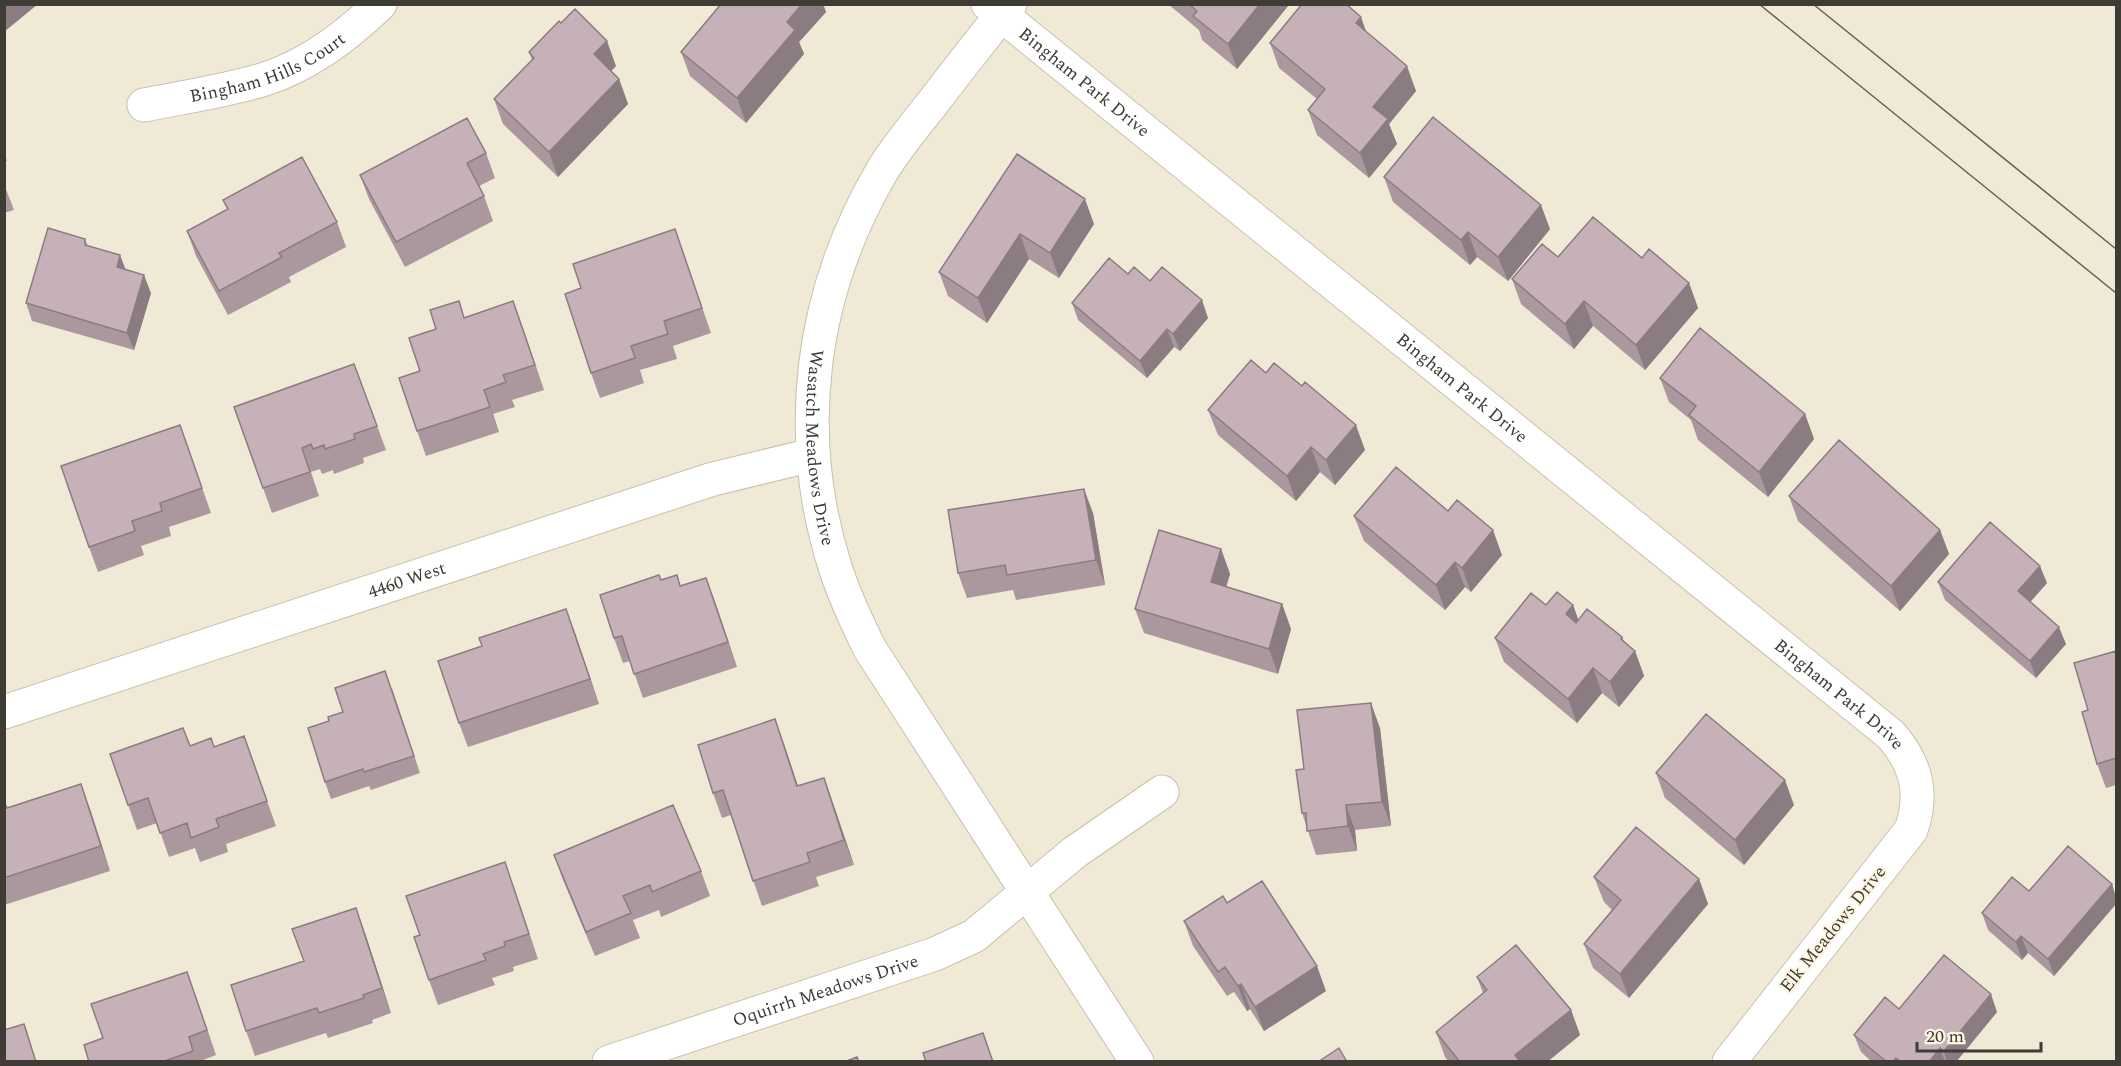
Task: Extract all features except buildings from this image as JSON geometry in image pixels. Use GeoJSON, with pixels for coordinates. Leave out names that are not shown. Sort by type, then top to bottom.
{"type":"FeatureCollection","features":[{"type":"Feature","properties":{"kind":"street","name":"Bingham Hills Court"},"geometry":{"type":"LineString","coordinates":[[144,105],[265,79],[288,70],[332,45],[380,4]]}},
{"type":"Feature","properties":{"kind":"street","name":"Wasatch Meadows Drive"},"geometry":{"type":"LineString","coordinates":[[1000,8],[883,169],[860,210],[842,255],[830,292],[812,385],[812,455],[817,495],[836,571],[851,611],[870,649],[1137,1062]]}},
{"type":"Feature","properties":{"kind":"street","name":"Bingham Park Drive"},"geometry":{"type":"LineString","coordinates":[[1000,8],[1891,735],[1908,759],[1917,788]]}},
{"type":"Feature","properties":{"kind":"street","name":"4460 West"},"geometry":{"type":"LineString","coordinates":[[4,712],[713,478],[812,455]]}},
{"type":"Feature","properties":{"kind":"street","name":"Elk Meadows Drive"},"geometry":{"type":"LineString","coordinates":[[1729,1062],[1903,842],[1916,816],[1917,788]]}},
{"type":"Feature","properties":{"kind":"street"},"geometry":{"type":"LineString","coordinates":[[1027,892],[1075,852],[1162,792]]}},
{"type":"Feature","properties":{"kind":"street","name":"Oquirrh Meadows Drive"},"geometry":{"type":"LineString","coordinates":[[609,1062],[950,948],[974,936],[1027,892]]}},
{"type":"Feature","properties":{"kind":"tram line"},"geometry":{"type":"LineString","coordinates":[[1759,4],[2116,293]]}},
{"type":"Feature","properties":{"kind":"tram line"},"geometry":{"type":"LineString","coordinates":[[1813,4],[2116,249]]}}]}
